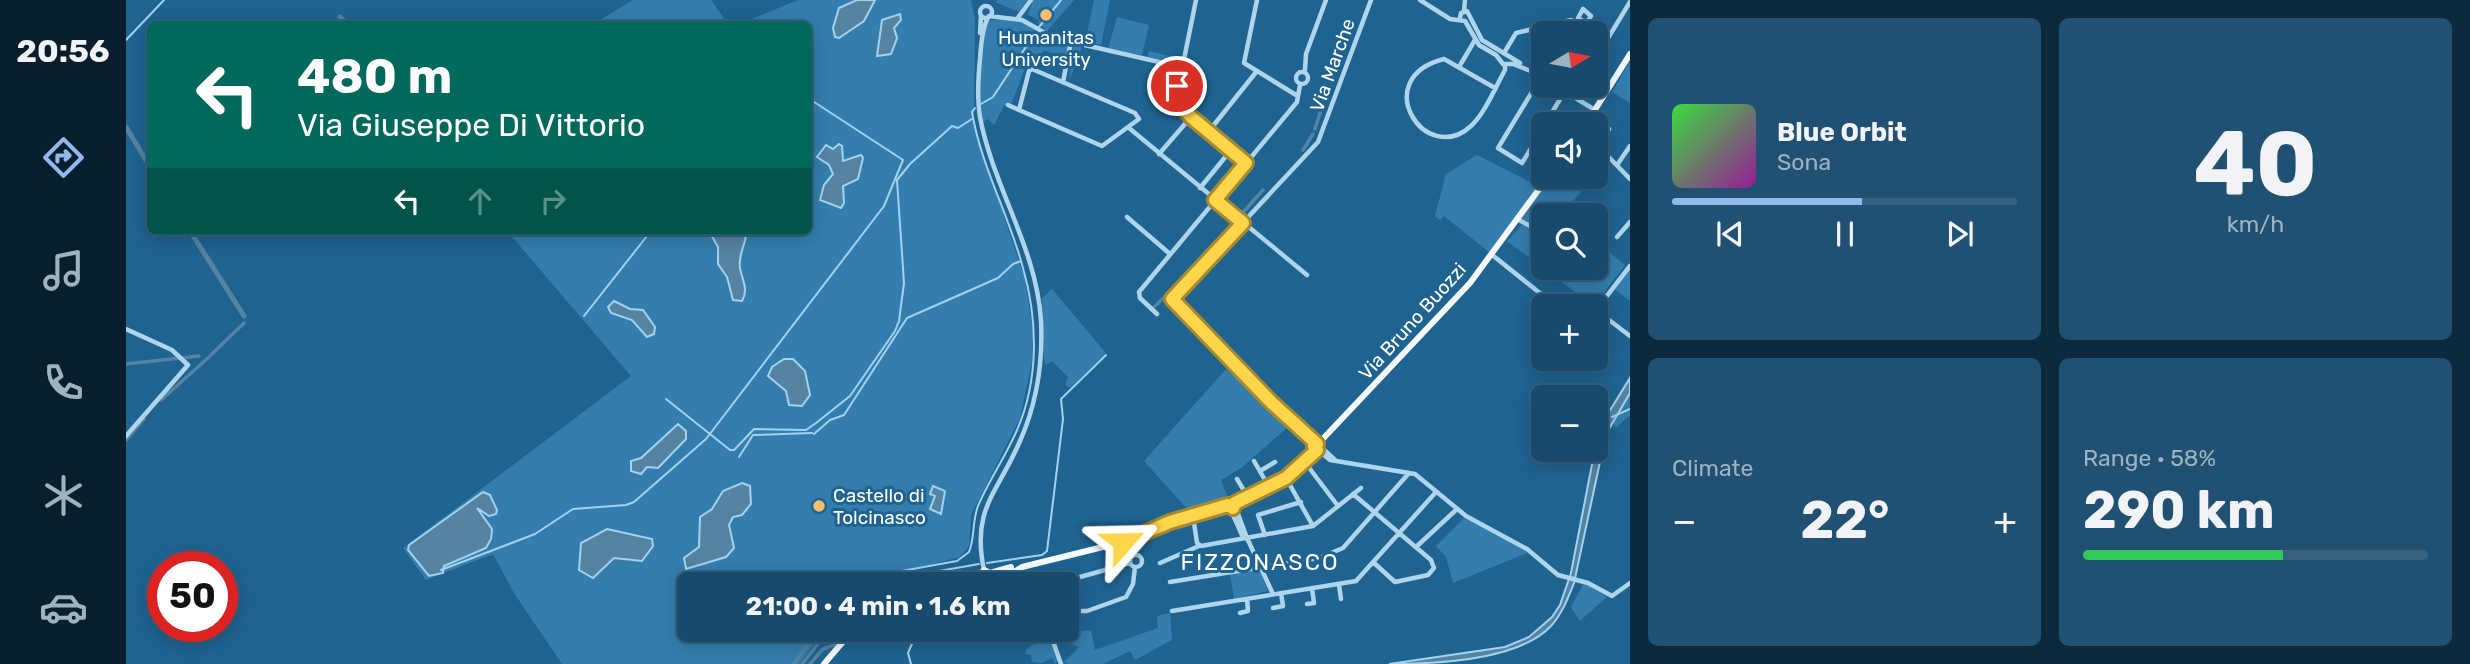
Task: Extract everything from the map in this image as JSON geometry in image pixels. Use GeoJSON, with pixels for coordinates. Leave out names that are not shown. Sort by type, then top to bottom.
{"type":"FeatureCollection","features":[{"type":"Feature","properties":{"kind":"main road"},"geometry":{"type":"LineString","coordinates":[[1595,110],[1630,54]]}},
{"type":"Feature","properties":{"kind":"main road","name":"Via Bruno Buozzi"},"geometry":{"type":"LineString","coordinates":[[982,572],[1013,571],[1123,542],[1193,514],[1232,506],[1286,478],[1460,295],[1539,189]]}},
{"type":"Feature","properties":{"kind":"main road"},"geometry":{"type":"LineString","coordinates":[[824,664],[843,642]]}},
{"type":"Feature","properties":{"kind":"street"},"geometry":{"type":"LineString","coordinates":[[1017,19],[1031,0]]}},
{"type":"Feature","properties":{"kind":"street"},"geometry":{"type":"LineString","coordinates":[[1196,0],[1176,99],[1191,117],[1246,163]]}},
{"type":"Feature","properties":{"kind":"street"},"geometry":{"type":"LineString","coordinates":[[1257,0],[1244,63],[1296,95]]}},
{"type":"Feature","properties":{"kind":"street"},"geometry":{"type":"LineString","coordinates":[[1157,314],[1139,294],[1297,102],[1296,95],[1306,79],[1306,54],[1326,0]]}},
{"type":"Feature","properties":{"kind":"street","name":"Via Marche"},"geometry":{"type":"LineString","coordinates":[[1243,223],[1319,139],[1371,0]]}},
{"type":"Feature","properties":{"kind":"street"},"geometry":{"type":"LineString","coordinates":[[1420,0],[1450,19],[1465,19]]}},
{"type":"Feature","properties":{"kind":"street"},"geometry":{"type":"LineString","coordinates":[[1465,0],[1465,19],[1480,47],[1501,53]]}},
{"type":"Feature","properties":{"kind":"street"},"geometry":{"type":"LineString","coordinates":[[979,1],[1001,16]]}},
{"type":"Feature","properties":{"kind":"street"},"geometry":{"type":"LineString","coordinates":[[979,1],[980,114],[986,142],[1032,272],[1040,309],[1041,344],[1036,390],[1027,424],[981,519],[979,539],[985,571]]}},
{"type":"Feature","properties":{"kind":"street"},"geometry":{"type":"LineString","coordinates":[[1608,38],[1630,2]]}},
{"type":"Feature","properties":{"kind":"street"},"geometry":{"type":"LineString","coordinates":[[980,13],[989,8]]}},
{"type":"Feature","properties":{"kind":"street"},"geometry":{"type":"LineString","coordinates":[[981,41],[989,8]]}},
{"type":"Feature","properties":{"kind":"street"},"geometry":{"type":"LineString","coordinates":[[980,13],[988,17],[1017,19],[1049,36],[1071,42],[1181,67]]}},
{"type":"Feature","properties":{"kind":"street"},"geometry":{"type":"LineString","coordinates":[[1465,19],[1479,37],[1501,53],[1508,62]]}},
{"type":"Feature","properties":{"kind":"street"},"geometry":{"type":"LineString","coordinates":[[1531,29],[1516,33],[1497,60],[1531,71]]}},
{"type":"Feature","properties":{"kind":"street"},"geometry":{"type":"LineString","coordinates":[[1459,66],[1476,39]]}},
{"type":"Feature","properties":{"kind":"street"},"geometry":{"type":"LineString","coordinates":[[1063,82],[1071,42]]}},
{"type":"Feature","properties":{"kind":"street"},"geometry":{"type":"LineString","coordinates":[[1495,88],[1447,59],[1432,62],[1419,70],[1410,83],[1408,106],[1414,120],[1425,131],[1441,137],[1462,133],[1475,122],[1495,88],[1505,70],[1508,62]]}},
{"type":"Feature","properties":{"kind":"street"},"geometry":{"type":"LineString","coordinates":[[1008,105],[1019,110],[1102,146],[1139,119],[1135,113],[1030,69],[1019,110]]}},
{"type":"Feature","properties":{"kind":"street"},"geometry":{"type":"LineString","coordinates":[[1300,85],[1298,76],[1305,70]]}},
{"type":"Feature","properties":{"kind":"street"},"geometry":{"type":"LineString","coordinates":[[1209,131],[1257,71]]}},
{"type":"Feature","properties":{"kind":"street"},"geometry":{"type":"LineString","coordinates":[[1531,95],[1498,148],[1522,163],[1531,148]]}},
{"type":"Feature","properties":{"kind":"street"},"geometry":{"type":"LineString","coordinates":[[1576,98],[1595,110]]}},
{"type":"Feature","properties":{"kind":"street"},"geometry":{"type":"LineString","coordinates":[[1159,154],[1191,117]]}},
{"type":"Feature","properties":{"kind":"street"},"geometry":{"type":"LineString","coordinates":[[1129,128],[1307,275]]}},
{"type":"Feature","properties":{"kind":"street"},"geometry":{"type":"LineString","coordinates":[[1617,165],[1630,146]]}},
{"type":"Feature","properties":{"kind":"street"},"geometry":{"type":"LineString","coordinates":[[1200,188],[1231,150]]}},
{"type":"Feature","properties":{"kind":"street"},"geometry":{"type":"LineString","coordinates":[[1608,156],[1630,179]]}},
{"type":"Feature","properties":{"kind":"street"},"geometry":{"type":"LineString","coordinates":[[1127,217],[1170,254]]}},
{"type":"Feature","properties":{"kind":"street"},"geometry":{"type":"LineString","coordinates":[[1517,219],[1531,226]]}},
{"type":"Feature","properties":{"kind":"street"},"geometry":{"type":"LineString","coordinates":[[1617,237],[1630,222]]}},
{"type":"Feature","properties":{"kind":"street"},"geometry":{"type":"LineString","coordinates":[[1243,223],[1171,300],[1327,459],[1409,472],[1457,509],[1527,549],[1558,575],[1612,596],[1630,583]]}},
{"type":"Feature","properties":{"kind":"street"},"geometry":{"type":"LineString","coordinates":[[1491,254],[1541,294]]}},
{"type":"Feature","properties":{"kind":"street"},"geometry":{"type":"LineString","coordinates":[[1608,294],[1630,266]]}},
{"type":"Feature","properties":{"kind":"street"},"geometry":{"type":"LineString","coordinates":[[1608,319],[1630,336]]}},
{"type":"Feature","properties":{"kind":"street"},"geometry":{"type":"LineString","coordinates":[[126,329],[181,357],[188,365],[187,370],[170,384],[126,436]]}},
{"type":"Feature","properties":{"kind":"street"},"geometry":{"type":"LineString","coordinates":[[1254,461],[1269,487]]}},
{"type":"Feature","properties":{"kind":"street"},"geometry":{"type":"LineString","coordinates":[[1304,461],[1338,506]]}},
{"type":"Feature","properties":{"kind":"street"},"geometry":{"type":"LineString","coordinates":[[1260,471],[1275,462]]}},
{"type":"Feature","properties":{"kind":"street"},"geometry":{"type":"LineString","coordinates":[[1170,582],[1319,558],[1343,548],[1409,472]]}},
{"type":"Feature","properties":{"kind":"street"},"geometry":{"type":"LineString","coordinates":[[1286,478],[1313,526]]}},
{"type":"Feature","properties":{"kind":"street"},"geometry":{"type":"LineString","coordinates":[[1237,479],[1248,497]]}},
{"type":"Feature","properties":{"kind":"street"},"geometry":{"type":"LineString","coordinates":[[1160,563],[1199,545],[1313,526],[1361,488]]}},
{"type":"Feature","properties":{"kind":"street"},"geometry":{"type":"LineString","coordinates":[[1172,611],[1339,585],[1356,580],[1436,492]]}},
{"type":"Feature","properties":{"kind":"street"},"geometry":{"type":"LineString","coordinates":[[1353,494],[1433,562],[1434,568],[1429,575],[1395,582],[1373,562]]}},
{"type":"Feature","properties":{"kind":"street"},"geometry":{"type":"LineString","coordinates":[[1265,535],[1258,515],[1301,502]]}},
{"type":"Feature","properties":{"kind":"street"},"geometry":{"type":"LineString","coordinates":[[1232,506],[1242,535],[1247,538],[1273,594]]}},
{"type":"Feature","properties":{"kind":"street"},"geometry":{"type":"LineString","coordinates":[[1416,547],[1457,509]]}},
{"type":"Feature","properties":{"kind":"street"},"geometry":{"type":"LineString","coordinates":[[1193,514],[1199,545]]}},
{"type":"Feature","properties":{"kind":"street"},"geometry":{"type":"LineString","coordinates":[[1130,563],[1131,556],[1140,557],[1141,564],[1135,567]]}},
{"type":"Feature","properties":{"kind":"street"},"geometry":{"type":"LineString","coordinates":[[1130,563],[1135,567]]}},
{"type":"Feature","properties":{"kind":"street"},"geometry":{"type":"LineString","coordinates":[[1079,577],[1130,563]]}},
{"type":"Feature","properties":{"kind":"street"},"geometry":{"type":"LineString","coordinates":[[1079,611],[1122,600],[1131,589],[1135,567]]}},
{"type":"Feature","properties":{"kind":"street"},"geometry":{"type":"LineString","coordinates":[[1339,585],[1341,598]]}},
{"type":"Feature","properties":{"kind":"street"},"geometry":{"type":"LineString","coordinates":[[1307,604],[1314,603],[1312,588]]}},
{"type":"Feature","properties":{"kind":"street"},"geometry":{"type":"LineString","coordinates":[[1273,608],[1283,606],[1281,593]]}},
{"type":"Feature","properties":{"kind":"street"},"geometry":{"type":"LineString","coordinates":[[1240,612],[1248,611],[1247,599]]}},
{"type":"Feature","properties":{"kind":"street"},"geometry":{"type":"LineString","coordinates":[[1053,642],[1061,664]]}},
{"type":"Feature","properties":{"kind":"shaded area"},"geometry":{"type":"Polygon","coordinates":[[[633,0],[711,0],[726,21],[598,21],[633,0]]]}},
{"type":"Feature","properties":{"kind":"shaded area"},"geometry":{"type":"Polygon","coordinates":[[[798,0],[971,0],[975,19],[974,127],[1025,279],[1033,332],[1032,361],[1020,418],[971,515],[969,546],[960,557],[904,572],[677,572],[677,642],[816,642],[799,664],[562,664],[514,593],[493,554],[426,580],[403,548],[631,376],[510,235],[812,235],[812,21],[747,21],[798,0]]]}},
{"type":"Feature","properties":{"kind":"shaded area"},"geometry":{"type":"Polygon","coordinates":[[[857,0],[875,0],[864,21],[839,38],[835,37],[833,28],[839,8],[857,0]]]}},
{"type":"Feature","properties":{"kind":"shaded area"},"geometry":{"type":"Polygon","coordinates":[[[1028,0],[1019,12],[995,2],[1028,0]]]}},
{"type":"Feature","properties":{"kind":"shaded area"},"geometry":{"type":"Polygon","coordinates":[[[1033,0],[1074,0],[1047,31],[1038,23],[1039,20],[1028,15],[1033,0]]]}},
{"type":"Feature","properties":{"kind":"shaded area"},"geometry":{"type":"Polygon","coordinates":[[[1094,0],[1110,0],[1101,45],[1085,42],[1094,0]]]}},
{"type":"Feature","properties":{"kind":"shaded area"},"geometry":{"type":"Polygon","coordinates":[[[900,14],[901,20],[894,28],[897,38],[891,54],[877,56],[882,20],[900,14]]]}},
{"type":"Feature","properties":{"kind":"shaded area"},"geometry":{"type":"Polygon","coordinates":[[[1117,17],[1149,25],[1142,55],[1108,49],[1117,17]]]}},
{"type":"Feature","properties":{"kind":"shaded area"},"geometry":{"type":"Polygon","coordinates":[[[1004,18],[1022,22],[1043,36],[1069,44],[1065,59],[1044,50],[1034,65],[1025,68],[1012,103],[1004,106],[994,125],[988,119],[983,122],[981,58],[987,21],[1004,18]]]}},
{"type":"Feature","properties":{"kind":"shaded area"},"geometry":{"type":"Polygon","coordinates":[[[1073,45],[1082,47],[1069,81],[1073,45]]]}},
{"type":"Feature","properties":{"kind":"shaded area"},"geometry":{"type":"Polygon","coordinates":[[[1149,51],[1179,58],[1178,64],[1148,57],[1149,51]]]}},
{"type":"Feature","properties":{"kind":"shaded area"},"geometry":{"type":"Polygon","coordinates":[[[1630,61],[1630,103],[1612,92],[1630,61]]]}},
{"type":"Feature","properties":{"kind":"shaded area"},"geometry":{"type":"Polygon","coordinates":[[[839,144],[842,146],[843,161],[861,155],[863,158],[858,179],[843,186],[844,203],[841,208],[820,200],[824,185],[833,174],[829,165],[817,157],[826,145],[833,149],[839,144]]]}},
{"type":"Feature","properties":{"kind":"shaded area"},"geometry":{"type":"Polygon","coordinates":[[[1477,155],[1531,182],[1531,189],[1536,189],[1489,252],[1444,216],[1440,220],[1435,216],[1446,174],[1477,155]]]}},
{"type":"Feature","properties":{"kind":"shaded area"},"geometry":{"type":"Polygon","coordinates":[[[1541,189],[1584,189],[1571,203],[1531,203],[1531,224],[1520,218],[1541,189]]]}},
{"type":"Feature","properties":{"kind":"shaded area"},"geometry":{"type":"Polygon","coordinates":[[[1523,224],[1531,229],[1531,259],[1507,241],[1523,224]]]}},
{"type":"Feature","properties":{"kind":"shaded area"},"geometry":{"type":"Polygon","coordinates":[[[711,235],[746,235],[740,263],[745,288],[742,301],[733,300],[727,277],[718,264],[718,247],[711,235]]]}},
{"type":"Feature","properties":{"kind":"shaded area"},"geometry":{"type":"Polygon","coordinates":[[[1608,251],[1625,265],[1603,294],[1578,294],[1559,280],[1608,280],[1608,251]]]}},
{"type":"Feature","properties":{"kind":"shaded area"},"geometry":{"type":"Polygon","coordinates":[[[1630,270],[1630,301],[1615,289],[1630,270]]]}},
{"type":"Feature","properties":{"kind":"shaded area"},"geometry":{"type":"Polygon","coordinates":[[[1052,289],[1106,353],[1070,388],[1065,385],[1068,377],[1052,361],[1046,365],[1044,360],[1042,298],[1052,289]]]}},
{"type":"Feature","properties":{"kind":"shaded area"},"geometry":{"type":"Polygon","coordinates":[[[614,301],[630,309],[643,310],[655,327],[654,334],[647,337],[632,320],[611,313],[608,307],[614,301]]]}},
{"type":"Feature","properties":{"kind":"shaded area"},"geometry":{"type":"Polygon","coordinates":[[[784,359],[793,359],[805,371],[810,395],[802,406],[789,405],[786,391],[768,376],[772,367],[784,359]]]}},
{"type":"Feature","properties":{"kind":"shaded area"},"geometry":{"type":"Polygon","coordinates":[[[1226,369],[1288,427],[1241,468],[1221,480],[1228,499],[1190,512],[1144,461],[1226,369]]]}},
{"type":"Feature","properties":{"kind":"shaded area"},"geometry":{"type":"Polygon","coordinates":[[[1630,378],[1630,393],[1608,431],[1608,413],[1630,378]]]}},
{"type":"Feature","properties":{"kind":"shaded area"},"geometry":{"type":"Polygon","coordinates":[[[1630,395],[1630,415],[1616,428],[1612,422],[1630,395]]]}},
{"type":"Feature","properties":{"kind":"shaded area"},"geometry":{"type":"Polygon","coordinates":[[[678,424],[686,431],[686,439],[658,468],[647,467],[641,474],[631,471],[631,461],[641,458],[678,424]]]}},
{"type":"Feature","properties":{"kind":"shaded area"},"geometry":{"type":"Polygon","coordinates":[[[1592,462],[1600,462],[1574,583],[1562,611],[1551,626],[1518,647],[1497,653],[1452,661],[1389,664],[1505,647],[1529,637],[1552,617],[1560,605],[1571,573],[1592,462]]]}},
{"type":"Feature","properties":{"kind":"shaded area"},"geometry":{"type":"Polygon","coordinates":[[[742,483],[750,486],[751,504],[742,515],[733,517],[729,525],[734,548],[726,557],[686,569],[684,558],[699,547],[700,517],[712,509],[723,491],[742,483]]]}},
{"type":"Feature","properties":{"kind":"shaded area"},"geometry":{"type":"Polygon","coordinates":[[[933,486],[945,491],[941,514],[930,509],[935,496],[930,494],[933,486]]]}},
{"type":"Feature","properties":{"kind":"shaded area"},"geometry":{"type":"Polygon","coordinates":[[[483,492],[490,495],[497,510],[496,514],[489,516],[477,508],[492,529],[486,548],[444,566],[443,573],[429,576],[408,550],[409,545],[483,492]]]}},
{"type":"Feature","properties":{"kind":"shaded area"},"geometry":{"type":"Polygon","coordinates":[[[1464,518],[1527,553],[1453,583],[1446,557],[1436,546],[1464,518]]]}},
{"type":"Feature","properties":{"kind":"shaded area"},"geometry":{"type":"Polygon","coordinates":[[[607,529],[652,539],[653,546],[642,561],[614,558],[593,578],[579,570],[581,543],[607,529]]]}},
{"type":"Feature","properties":{"kind":"shaded area"},"geometry":{"type":"Polygon","coordinates":[[[1259,569],[1268,591],[1234,599],[1230,574],[1259,569]]]}},
{"type":"Feature","properties":{"kind":"shaded area"},"geometry":{"type":"Polygon","coordinates":[[[1584,583],[1607,597],[1580,621],[1571,607],[1584,583]]]}},
{"type":"Feature","properties":{"kind":"shaded area"},"geometry":{"type":"Polygon","coordinates":[[[1170,613],[1172,640],[1135,660],[1130,651],[1103,664],[1064,662],[1079,647],[1067,642],[1079,642],[1079,631],[1091,630],[1095,650],[1158,628],[1157,616],[1170,613]]]}},
{"type":"Feature","properties":{"kind":"shaded area"},"geometry":{"type":"Polygon","coordinates":[[[1038,642],[1051,642],[1058,661],[1055,664],[1052,658],[1042,663],[1032,662],[1031,655],[1025,654],[1026,649],[1038,642]]]}},
{"type":"Feature","properties":{"kind":"waterway"},"geometry":{"type":"LineString","coordinates":[[126,40],[164,0]]}},
{"type":"Feature","properties":{"kind":"waterway"},"geometry":{"type":"LineString","coordinates":[[1039,27],[1061,0]]}},
{"type":"Feature","properties":{"kind":"waterway"},"geometry":{"type":"LineString","coordinates":[[340,17],[344,21]]}},
{"type":"Feature","properties":{"kind":"waterway"},"geometry":{"type":"LineString","coordinates":[[981,104],[993,97],[1035,33]]}},
{"type":"Feature","properties":{"kind":"waterway"},"geometry":{"type":"LineString","coordinates":[[441,570],[535,534],[573,509],[634,502],[706,439],[884,206],[903,160],[812,101]]}},
{"type":"Feature","properties":{"kind":"waterway"},"geometry":{"type":"LineString","coordinates":[[896,572],[957,561],[969,552],[978,506],[1017,430],[1033,370],[1033,329],[1028,288],[1017,248],[976,132],[972,112],[975,108]]}},
{"type":"Feature","properties":{"kind":"waterway"},"geometry":{"type":"LineString","coordinates":[[1315,129],[1321,110]]}},
{"type":"Feature","properties":{"kind":"waterway"},"geometry":{"type":"LineString","coordinates":[[666,399],[730,450],[734,450],[754,429],[806,430],[850,396],[895,331],[899,321],[904,283],[897,180],[910,164],[952,126],[958,128],[972,119]]}},
{"type":"Feature","properties":{"kind":"waterway"},"geometry":{"type":"LineString","coordinates":[[126,127],[147,162]]}},
{"type":"Feature","properties":{"kind":"waterway"},"geometry":{"type":"LineString","coordinates":[[1303,150],[1313,134]]}},
{"type":"Feature","properties":{"kind":"waterway"},"geometry":{"type":"LineString","coordinates":[[1239,217],[1263,190]]}},
{"type":"Feature","properties":{"kind":"waterway"},"geometry":{"type":"LineString","coordinates":[[1206,253],[1237,221]]}},
{"type":"Feature","properties":{"kind":"waterway"},"geometry":{"type":"LineString","coordinates":[[193,235],[244,316]]}},
{"type":"Feature","properties":{"kind":"waterway"},"geometry":{"type":"LineString","coordinates":[[584,316],[648,235]]}},
{"type":"Feature","properties":{"kind":"waterway"},"geometry":{"type":"LineString","coordinates":[[814,434],[830,420],[844,415],[907,318],[998,278],[1013,264],[1021,261]]}},
{"type":"Feature","properties":{"kind":"waterway"},"geometry":{"type":"LineString","coordinates":[[1153,308],[1173,289]]}},
{"type":"Feature","properties":{"kind":"waterway"},"geometry":{"type":"LineString","coordinates":[[211,355],[244,323]]}},
{"type":"Feature","properties":{"kind":"waterway"},"geometry":{"type":"LineString","coordinates":[[987,563],[1042,555],[1047,551],[1063,419],[1061,399],[1106,355]]}},
{"type":"Feature","properties":{"kind":"waterway"},"geometry":{"type":"LineString","coordinates":[[126,364],[199,356]]}},
{"type":"Feature","properties":{"kind":"waterway"},"geometry":{"type":"LineString","coordinates":[[161,400],[209,357]]}},
{"type":"Feature","properties":{"kind":"waterway"},"geometry":{"type":"LineString","coordinates":[[1612,417],[1630,409]]}},
{"type":"Feature","properties":{"kind":"waterway"},"geometry":{"type":"LineString","coordinates":[[126,440],[144,419]]}},
{"type":"Feature","properties":{"kind":"waterway"},"geometry":{"type":"LineString","coordinates":[[739,457],[753,435],[812,433]]}},
{"type":"Feature","properties":{"kind":"waterway"},"geometry":{"type":"LineString","coordinates":[[933,572],[979,564]]}},
{"type":"Feature","properties":{"kind":"waterway"},"geometry":{"type":"LineString","coordinates":[[794,664],[810,642]]}},
{"type":"Feature","properties":{"kind":"waterway"},"geometry":{"type":"LineString","coordinates":[[802,664],[819,642]]}},
{"type":"Feature","properties":{"kind":"waterway"},"geometry":{"type":"LineString","coordinates":[[911,664],[908,653],[913,642]]}},
{"type":"Feature","properties":{"kind":"waterway"},"geometry":{"type":"LineString","coordinates":[[810,664],[823,649],[834,645]]}},
{"type":"Feature","properties":{"kind":"place","name":"Humanitas University"},"geometry":{"type":"Point","coordinates":[1046,15]}},
{"type":"Feature","properties":{"kind":"place","name":"Castello di Tolcinasco"},"geometry":{"type":"Point","coordinates":[819,506]}},
{"type":"Feature","properties":{"kind":"district","name":"FIZZONASCO"},"geometry":{"type":"Point","coordinates":[1260,562]}},
{"type":"Feature","properties":{"kind":"route"},"geometry":{"type":"LineString","coordinates":[[1123,542],[1190,515],[1228,505],[1233,508],[1235,503],[1286,478],[1317,450],[1314,446],[1317,444],[1272,403],[1172,299],[1243,223],[1215,200],[1246,163],[1191,117],[1176,99],[1177,86]]}}]}
